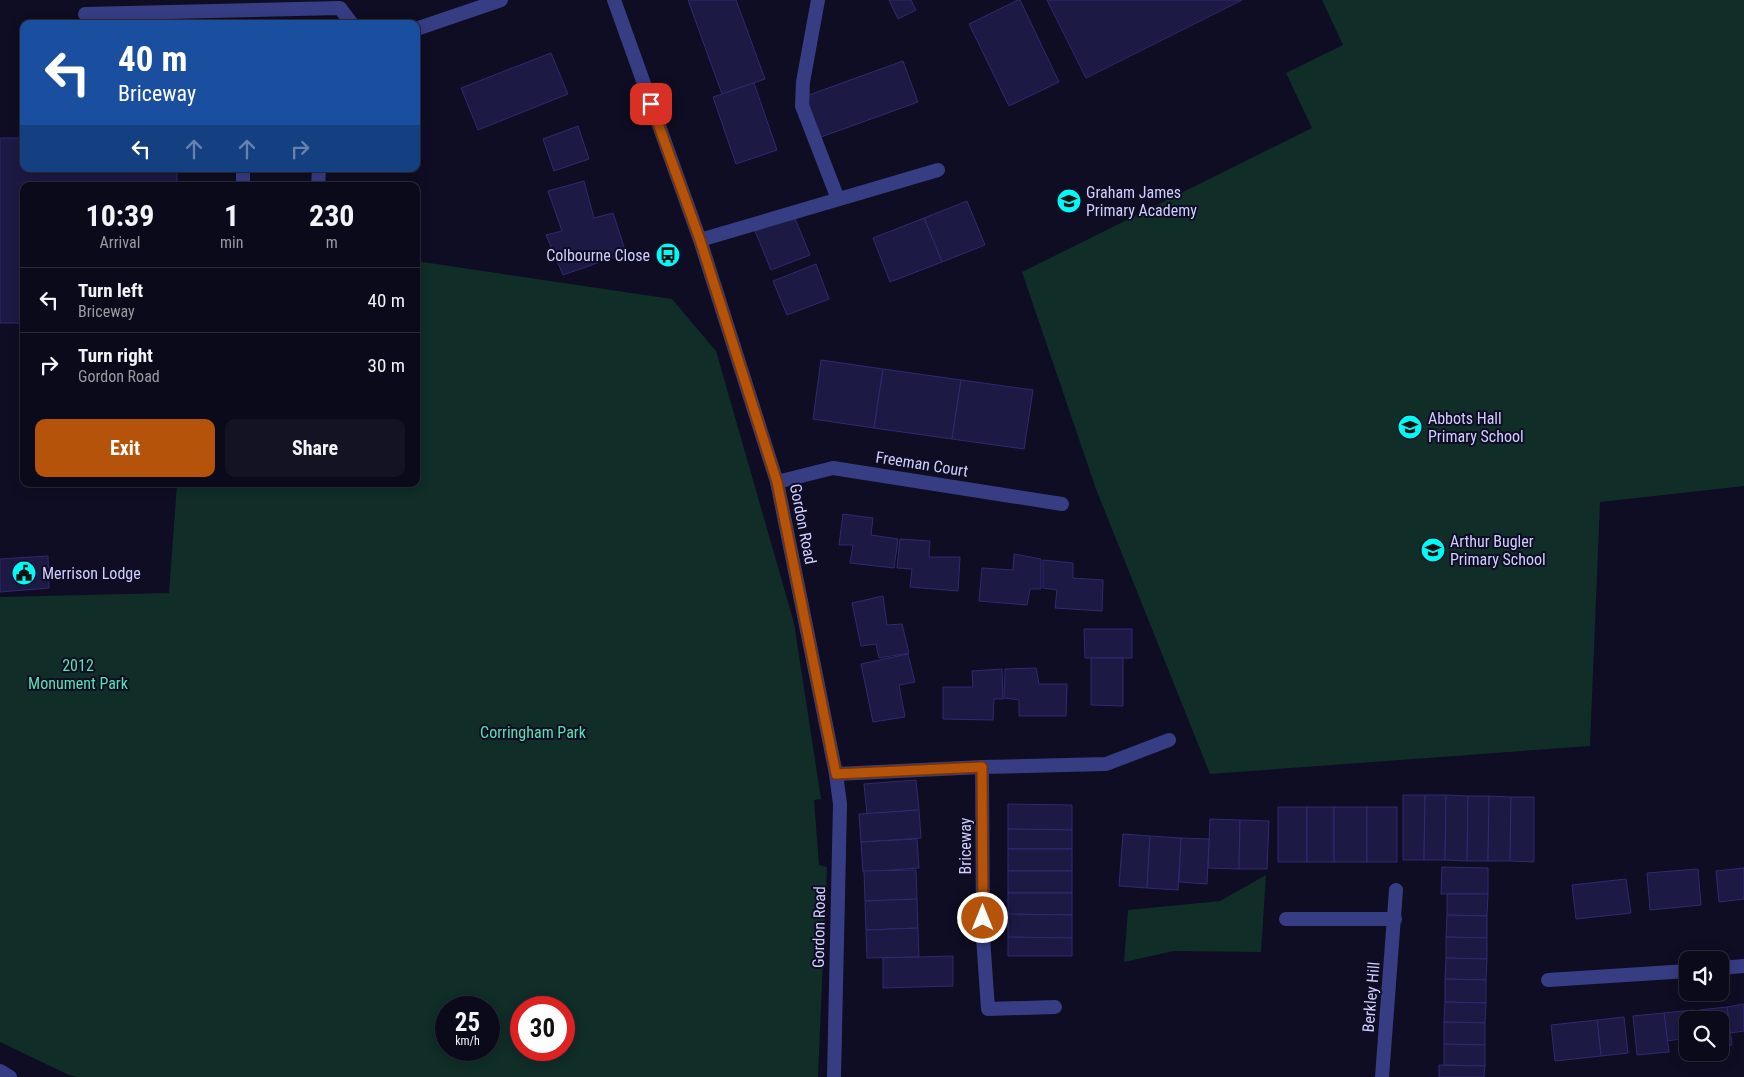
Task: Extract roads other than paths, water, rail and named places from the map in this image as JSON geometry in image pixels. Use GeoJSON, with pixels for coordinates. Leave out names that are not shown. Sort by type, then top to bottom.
{"type":"FeatureCollection","features":[{"type":"Feature","properties":{"kind":"street"},"geometry":{"type":"LineString","coordinates":[[420,28],[501,0]]}},
{"type":"Feature","properties":{"kind":"street","name":"Gordon Road"},"geometry":{"type":"LineString","coordinates":[[614,0],[700,240],[777,482],[836,774],[840,804],[834,1077]]}},
{"type":"Feature","properties":{"kind":"street"},"geometry":{"type":"LineString","coordinates":[[818,0],[803,82],[802,106],[838,199]]}},
{"type":"Feature","properties":{"kind":"street"},"geometry":{"type":"LineString","coordinates":[[85,14],[340,8],[349,20]]}},
{"type":"Feature","properties":{"kind":"street"},"geometry":{"type":"LineString","coordinates":[[700,240],[938,170]]}},
{"type":"Feature","properties":{"kind":"street","name":"Freeman Court"},"geometry":{"type":"LineString","coordinates":[[777,482],[832,468],[1062,504]]}},
{"type":"Feature","properties":{"kind":"street"},"geometry":{"type":"LineString","coordinates":[[836,774],[982,767],[1106,764],[1169,740]]}},
{"type":"Feature","properties":{"kind":"street","name":"Briceway"},"geometry":{"type":"LineString","coordinates":[[982,767],[983,937],[988,1008],[1055,1007]]}},
{"type":"Feature","properties":{"kind":"street","name":"Berkley Hill"},"geometry":{"type":"LineString","coordinates":[[1382,1077],[1396,890]]}},
{"type":"Feature","properties":{"kind":"street"},"geometry":{"type":"LineString","coordinates":[[1286,919],[1395,919]]}},
{"type":"Feature","properties":{"kind":"street"},"geometry":{"type":"LineString","coordinates":[[1729,967],[1744,966]]}},
{"type":"Feature","properties":{"kind":"street"},"geometry":{"type":"LineString","coordinates":[[1548,980],[1679,971]]}},
{"type":"Feature","properties":{"kind":"street"},"geometry":{"type":"LineString","coordinates":[[0,1072],[10,1077]]}},
{"type":"Feature","properties":{"kind":"place","name":"Graham James Primary Academy"},"geometry":{"type":"Point","coordinates":[1069,201]}},
{"type":"Feature","properties":{"kind":"place","name":"Colbourne Close"},"geometry":{"type":"Point","coordinates":[668,255]}},
{"type":"Feature","properties":{"kind":"place","name":"Abbots Hall Primary School"},"geometry":{"type":"Point","coordinates":[1410,427]}},
{"type":"Feature","properties":{"kind":"place","name":"Arthur Bugler Primary School"},"geometry":{"type":"Point","coordinates":[1433,550]}},
{"type":"Feature","properties":{"kind":"place","name":"Merrison Lodge"},"geometry":{"type":"Point","coordinates":[24,573]}},
{"type":"Feature","properties":{"kind":"park label","name":"2012 Monument Park"},"geometry":{"type":"Point","coordinates":[78,674]}},
{"type":"Feature","properties":{"kind":"park label","name":"Corringham Park"},"geometry":{"type":"Point","coordinates":[533,732]}}]}
